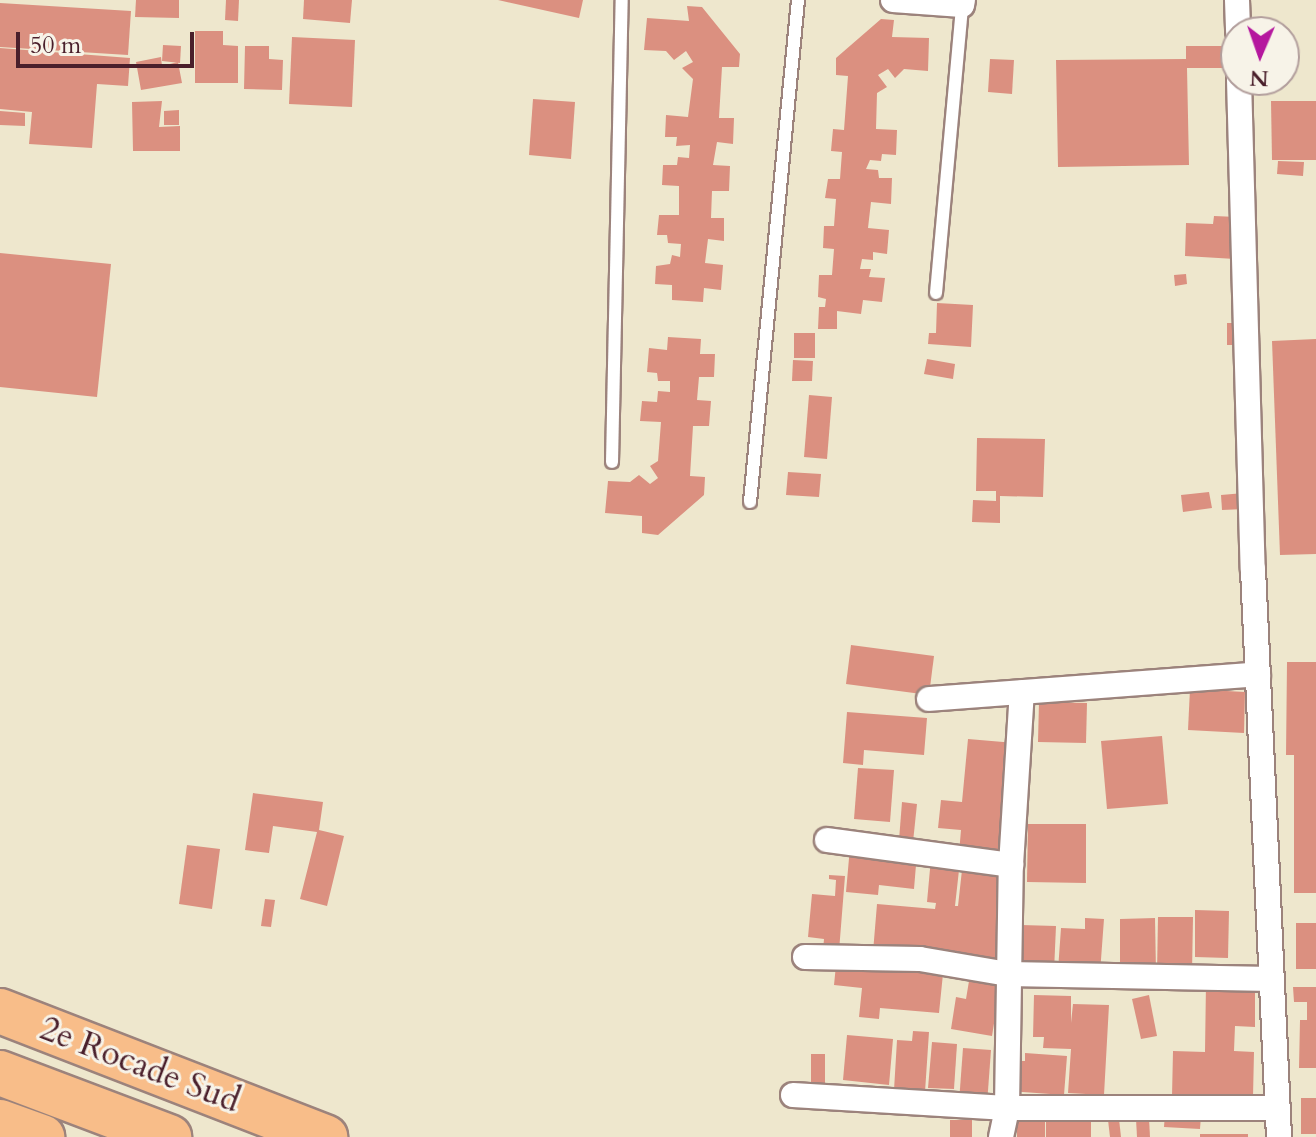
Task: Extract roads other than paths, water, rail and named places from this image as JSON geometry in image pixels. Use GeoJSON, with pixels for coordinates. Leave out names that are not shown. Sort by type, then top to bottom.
{"type":"FeatureCollection","features":[{"type":"Feature","properties":{"kind":"highway","name":"2e Rocade Sud"},"geometry":{"type":"LineString","coordinates":[[0,1011],[325,1137]]}},
{"type":"Feature","properties":{"kind":"highway","name":"2e Rocade Sud"},"geometry":{"type":"LineString","coordinates":[[0,1073],[169,1137]]}},
{"type":"Feature","properties":{"kind":"highway"},"geometry":{"type":"LineString","coordinates":[[0,1122],[42,1137]]}},
{"type":"Feature","properties":{"kind":"street"},"geometry":{"type":"LineString","coordinates":[[893,0],[963,3]]}},
{"type":"Feature","properties":{"kind":"street"},"geometry":{"type":"LineString","coordinates":[[1240,96],[1258,674],[1279,1137]]}},
{"type":"Feature","properties":{"kind":"street"},"geometry":{"type":"LineString","coordinates":[[929,699],[1258,674]]}},
{"type":"Feature","properties":{"kind":"street"},"geometry":{"type":"LineString","coordinates":[[1001,1137],[1007,1108],[1011,865],[1022,692]]}},
{"type":"Feature","properties":{"kind":"street"},"geometry":{"type":"LineString","coordinates":[[827,840],[1011,865]]}},
{"type":"Feature","properties":{"kind":"street"},"geometry":{"type":"LineString","coordinates":[[805,957],[920,959],[1008,974],[1272,979]]}},
{"type":"Feature","properties":{"kind":"street"},"geometry":{"type":"LineString","coordinates":[[793,1095],[1007,1108],[1278,1108]]}},
{"type":"Feature","properties":{"kind":"lane"},"geometry":{"type":"LineString","coordinates":[[612,462],[622,0]]}},
{"type":"Feature","properties":{"kind":"lane"},"geometry":{"type":"LineString","coordinates":[[750,502],[798,0]]}},
{"type":"Feature","properties":{"kind":"lane"},"geometry":{"type":"LineString","coordinates":[[936,293],[963,3]]}}]}
